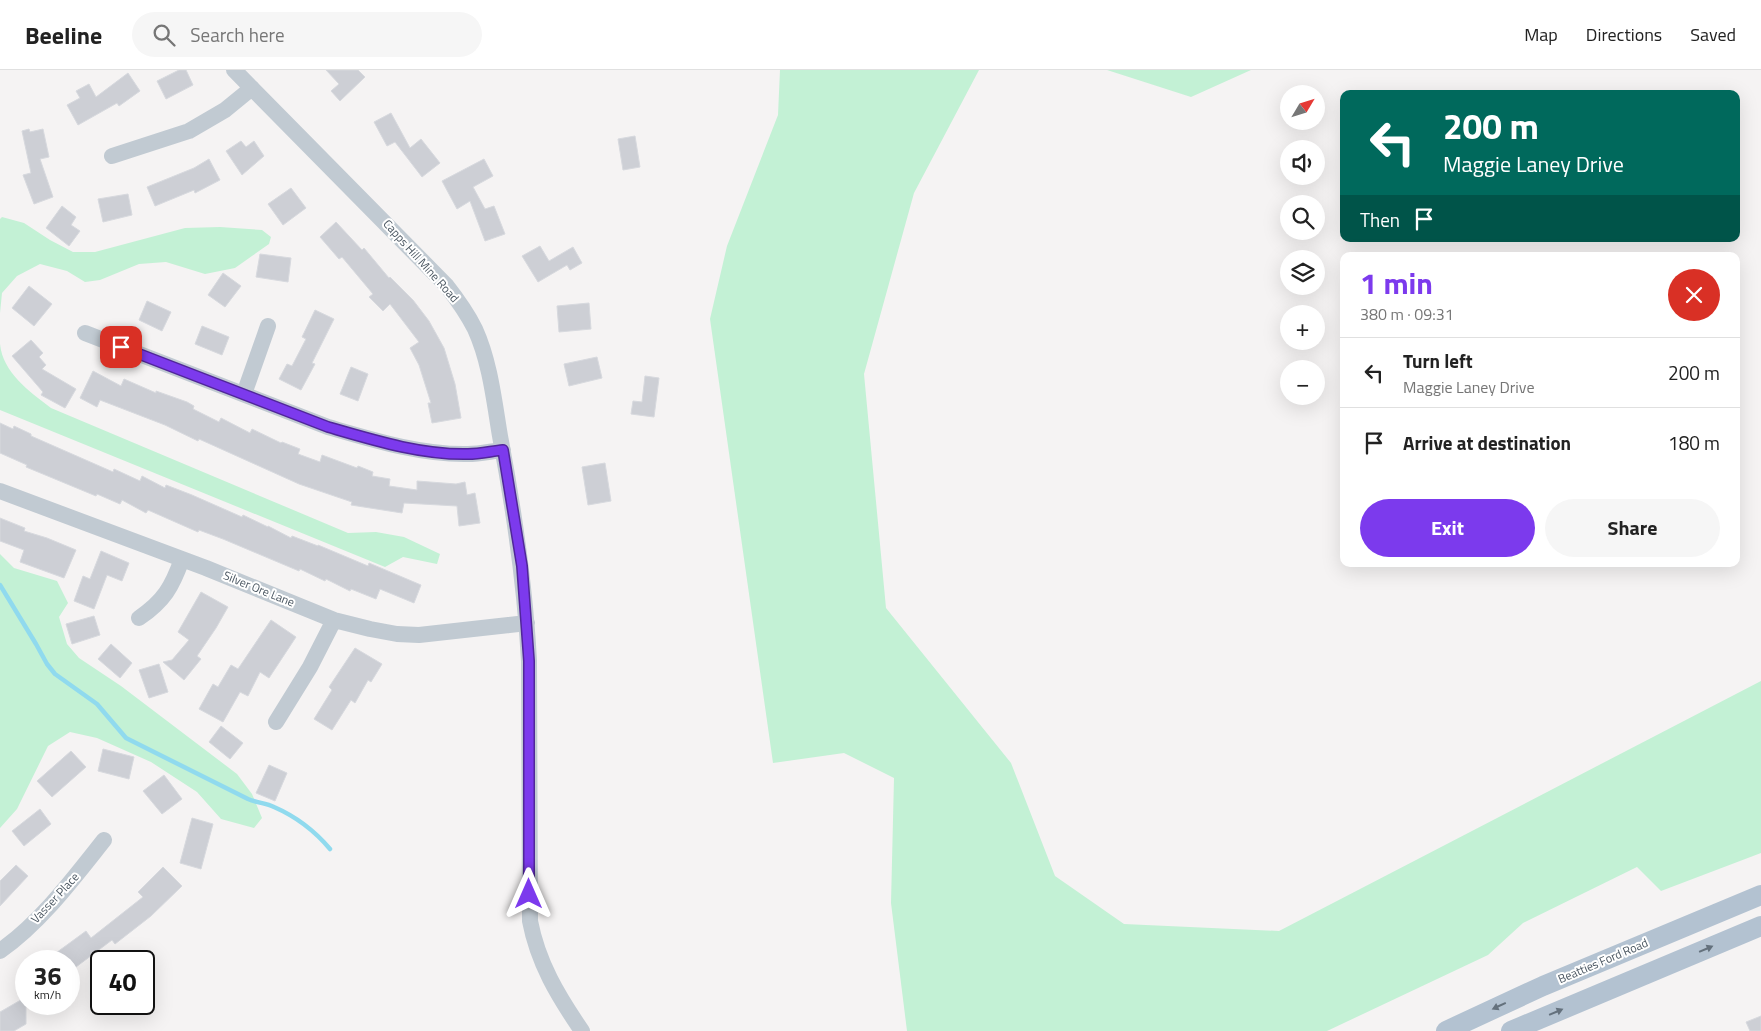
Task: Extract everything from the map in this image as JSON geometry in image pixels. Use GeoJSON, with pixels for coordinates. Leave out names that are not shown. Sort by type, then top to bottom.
{"type":"FeatureCollection","features":[{"type":"Feature","properties":{"kind":"main road","name":"Beatties Ford Road"},"geometry":{"type":"LineString","coordinates":[[1446,1031],[1543,986],[1761,895]]}},
{"type":"Feature","properties":{"kind":"main road"},"geometry":{"type":"LineString","coordinates":[[1511,1031],[1761,926]]}},
{"type":"Feature","properties":{"kind":"street","name":"Capps Hill Mine Road"},"geometry":{"type":"LineString","coordinates":[[234,70],[419,256],[458,300],[472,323],[482,348],[491,384],[522,566],[527,623],[529,661],[530,921],[547,976],[582,1031]]}},
{"type":"Feature","properties":{"kind":"street"},"geometry":{"type":"LineString","coordinates":[[112,156],[189,131],[225,110],[252,88]]}},
{"type":"Feature","properties":{"kind":"street"},"geometry":{"type":"LineString","coordinates":[[244,394],[268,326]]}},
{"type":"Feature","properties":{"kind":"street"},"geometry":{"type":"LineString","coordinates":[[85,333],[328,427],[398,446],[468,454],[503,450]]}},
{"type":"Feature","properties":{"kind":"street","name":"Silver Ore Lane"},"geometry":{"type":"LineString","coordinates":[[0,492],[182,559],[334,620],[370,629],[398,634],[419,635],[527,623]]}},
{"type":"Feature","properties":{"kind":"street"},"geometry":{"type":"LineString","coordinates":[[139,618],[156,607],[167,594],[182,559]]}},
{"type":"Feature","properties":{"kind":"street"},"geometry":{"type":"LineString","coordinates":[[276,722],[310,667],[334,620]]}},
{"type":"Feature","properties":{"kind":"street","name":"Vasser Place"},"geometry":{"type":"LineString","coordinates":[[1,948],[34,921],[68,886],[104,840]]}},
{"type":"Feature","properties":{"kind":"green space"},"geometry":{"type":"Polygon","coordinates":[[[780,70],[979,70],[914,193],[864,374],[886,608],[1011,763],[1055,876],[1124,924],[1279,931],[1761,681],[1761,853],[1661,891],[1637,867],[1523,923],[1488,955],[1327,1031],[907,1031],[891,903],[894,778],[844,753],[773,763],[710,319],[727,246],[778,115],[780,70]]]}},
{"type":"Feature","properties":{"kind":"green space"},"geometry":{"type":"Polygon","coordinates":[[[1107,70],[1251,70],[1191,97],[1107,70]]]}},
{"type":"Feature","properties":{"kind":"green space"},"geometry":{"type":"Polygon","coordinates":[[[2,217],[24,223],[73,252],[95,252],[185,228],[220,227],[262,230],[271,237],[269,244],[235,268],[205,274],[166,262],[139,264],[100,280],[85,282],[67,271],[40,264],[17,276],[2,293],[0,313],[0,219],[2,217]]]}},
{"type":"Feature","properties":{"kind":"green space"},"geometry":{"type":"Polygon","coordinates":[[[0,344],[6,364],[18,381],[51,408],[348,533],[376,532],[404,537],[440,554],[437,564],[403,557],[385,567],[0,410],[0,344]]]}},
{"type":"Feature","properties":{"kind":"green space"},"geometry":{"type":"Polygon","coordinates":[[[0,554],[14,568],[57,581],[68,603],[59,617],[67,644],[79,658],[121,686],[237,774],[252,794],[262,818],[254,828],[221,819],[197,792],[151,762],[97,738],[70,732],[48,746],[17,809],[0,828],[0,554]]]}},
{"type":"Feature","properties":{"kind":"building"},"geometry":{"type":"Polygon","coordinates":[[[179,70],[186,70],[193,85],[166,99],[157,81],[179,70]]]}},
{"type":"Feature","properties":{"kind":"building"},"geometry":{"type":"Polygon","coordinates":[[[326,70],[358,70],[365,77],[340,101],[331,91],[339,84],[326,70]]]}},
{"type":"Feature","properties":{"kind":"building"},"geometry":{"type":"Polygon","coordinates":[[[128,73],[140,91],[119,106],[117,103],[78,125],[67,105],[80,98],[76,91],[89,84],[96,97],[128,73]]]}},
{"type":"Feature","properties":{"kind":"building"},"geometry":{"type":"Polygon","coordinates":[[[391,113],[410,148],[421,139],[440,163],[422,177],[395,142],[387,146],[374,122],[391,113]]]}},
{"type":"Feature","properties":{"kind":"building"},"geometry":{"type":"Polygon","coordinates":[[[29,129],[30,132],[43,129],[49,157],[40,159],[53,197],[34,204],[23,175],[31,173],[22,131],[29,129]]]}},
{"type":"Feature","properties":{"kind":"building"},"geometry":{"type":"Polygon","coordinates":[[[635,136],[640,167],[623,170],[618,139],[635,136]]]}},
{"type":"Feature","properties":{"kind":"building"},"geometry":{"type":"Polygon","coordinates":[[[241,141],[246,147],[254,141],[264,156],[242,175],[226,151],[241,141]]]}},
{"type":"Feature","properties":{"kind":"building"},"geometry":{"type":"Polygon","coordinates":[[[209,159],[220,180],[195,193],[194,190],[155,206],[147,187],[194,168],[209,159]]]}},
{"type":"Feature","properties":{"kind":"building"},"geometry":{"type":"Polygon","coordinates":[[[484,159],[493,176],[473,187],[485,209],[494,206],[505,234],[485,241],[470,201],[457,209],[442,181],[484,159]]]}},
{"type":"Feature","properties":{"kind":"building"},"geometry":{"type":"Polygon","coordinates":[[[291,188],[306,208],[283,225],[268,204],[291,188]]]}},
{"type":"Feature","properties":{"kind":"building"},"geometry":{"type":"Polygon","coordinates":[[[128,194],[132,215],[103,222],[98,199],[128,194]]]}},
{"type":"Feature","properties":{"kind":"building"},"geometry":{"type":"Polygon","coordinates":[[[62,206],[76,217],[71,225],[80,231],[69,246],[46,228],[62,206]]]}},
{"type":"Feature","properties":{"kind":"building"},"geometry":{"type":"Polygon","coordinates":[[[336,222],[362,250],[364,248],[389,278],[413,300],[429,321],[444,348],[455,384],[461,418],[432,423],[428,403],[431,403],[419,365],[410,348],[419,342],[390,304],[383,311],[369,297],[373,294],[342,257],[339,259],[320,237],[336,222]]]}},
{"type":"Feature","properties":{"kind":"building"},"geometry":{"type":"Polygon","coordinates":[[[540,246],[549,261],[573,247],[582,263],[570,270],[567,265],[538,282],[522,256],[540,246]]]}},
{"type":"Feature","properties":{"kind":"building"},"geometry":{"type":"Polygon","coordinates":[[[260,254],[291,258],[288,282],[256,277],[260,254]]]}},
{"type":"Feature","properties":{"kind":"building"},"geometry":{"type":"Polygon","coordinates":[[[223,273],[241,286],[225,307],[208,295],[223,273]]]}},
{"type":"Feature","properties":{"kind":"building"},"geometry":{"type":"Polygon","coordinates":[[[29,286],[52,304],[34,326],[12,308],[29,286]]]}},
{"type":"Feature","properties":{"kind":"building"},"geometry":{"type":"Polygon","coordinates":[[[147,301],[171,312],[162,331],[139,320],[147,301]]]}},
{"type":"Feature","properties":{"kind":"building"},"geometry":{"type":"Polygon","coordinates":[[[589,303],[591,329],[559,332],[557,306],[589,303]]]}},
{"type":"Feature","properties":{"kind":"building"},"geometry":{"type":"Polygon","coordinates":[[[315,310],[334,319],[312,363],[315,364],[301,390],[279,379],[287,364],[292,366],[306,339],[302,337],[315,310]]]}},
{"type":"Feature","properties":{"kind":"building"},"geometry":{"type":"Polygon","coordinates":[[[202,326],[229,337],[222,355],[195,344],[202,326]]]}},
{"type":"Feature","properties":{"kind":"building"},"geometry":{"type":"Polygon","coordinates":[[[31,340],[43,353],[39,357],[46,365],[42,369],[76,389],[65,408],[41,395],[43,392],[12,356],[31,340]]]}},
{"type":"Feature","properties":{"kind":"building"},"geometry":{"type":"Polygon","coordinates":[[[597,357],[602,378],[569,386],[564,364],[597,357]]]}},
{"type":"Feature","properties":{"kind":"building"},"geometry":{"type":"Polygon","coordinates":[[[351,367],[368,374],[358,401],[340,394],[351,367]]]}},
{"type":"Feature","properties":{"kind":"building"},"geometry":{"type":"Polygon","coordinates":[[[93,371],[121,386],[124,379],[156,393],[156,391],[187,402],[194,406],[193,409],[219,422],[221,418],[250,433],[252,429],[281,443],[300,449],[298,454],[320,462],[322,455],[357,468],[358,466],[373,472],[372,476],[390,479],[389,486],[417,490],[417,481],[456,484],[465,482],[467,495],[475,493],[480,523],[459,526],[457,506],[404,503],[402,513],[351,505],[352,502],[299,484],[165,425],[100,400],[97,407],[80,398],[93,371]]]}},
{"type":"Feature","properties":{"kind":"building"},"geometry":{"type":"Polygon","coordinates":[[[645,376],[659,378],[654,417],[631,414],[633,401],[642,402],[645,376]]]}},
{"type":"Feature","properties":{"kind":"building"},"geometry":{"type":"Polygon","coordinates":[[[0,423],[13,429],[14,426],[31,434],[31,436],[113,472],[114,469],[140,481],[142,476],[165,488],[166,485],[242,517],[243,515],[291,538],[292,536],[318,545],[368,566],[369,563],[421,585],[414,603],[380,589],[376,599],[351,589],[350,591],[326,579],[325,581],[300,569],[299,571],[199,530],[198,532],[148,510],[146,513],[122,500],[120,504],[97,494],[96,496],[26,467],[27,465],[0,453],[0,423]]]}},
{"type":"Feature","properties":{"kind":"building"},"geometry":{"type":"Polygon","coordinates":[[[605,463],[611,501],[588,505],[582,467],[605,463]]]}},
{"type":"Feature","properties":{"kind":"building"},"geometry":{"type":"Polygon","coordinates":[[[0,518],[25,528],[24,531],[76,550],[64,578],[20,562],[24,550],[0,541],[0,518]]]}},
{"type":"Feature","properties":{"kind":"building"},"geometry":{"type":"Polygon","coordinates":[[[101,551],[129,563],[122,581],[107,575],[94,609],[74,601],[83,576],[90,579],[101,551]]]}},
{"type":"Feature","properties":{"kind":"building"},"geometry":{"type":"Polygon","coordinates":[[[201,592],[228,607],[197,656],[201,659],[184,680],[163,662],[172,660],[189,640],[178,632],[201,592]]]}},
{"type":"Feature","properties":{"kind":"building"},"geometry":{"type":"Polygon","coordinates":[[[94,616],[100,635],[72,644],[66,624],[94,616]]]}},
{"type":"Feature","properties":{"kind":"building"},"geometry":{"type":"Polygon","coordinates":[[[271,620],[296,637],[269,678],[260,672],[248,696],[240,692],[223,722],[199,709],[213,684],[218,687],[231,665],[238,669],[271,620]]]}},
{"type":"Feature","properties":{"kind":"building"},"geometry":{"type":"Polygon","coordinates":[[[111,644],[132,663],[120,678],[98,659],[111,644]]]}},
{"type":"Feature","properties":{"kind":"building"},"geometry":{"type":"Polygon","coordinates":[[[355,648],[382,664],[371,682],[368,680],[355,703],[351,700],[332,730],[314,719],[332,690],[329,687],[355,648]]]}},
{"type":"Feature","properties":{"kind":"building"},"geometry":{"type":"Polygon","coordinates":[[[159,664],[168,692],[149,698],[139,670],[159,664]]]}},
{"type":"Feature","properties":{"kind":"building"},"geometry":{"type":"Polygon","coordinates":[[[221,726],[243,743],[230,759],[209,742],[221,726]]]}},
{"type":"Feature","properties":{"kind":"building"},"geometry":{"type":"Polygon","coordinates":[[[103,749],[134,757],[129,779],[98,771],[103,749]]]}},
{"type":"Feature","properties":{"kind":"building"},"geometry":{"type":"Polygon","coordinates":[[[71,751],[86,767],[52,797],[37,781],[71,751]]]}},
{"type":"Feature","properties":{"kind":"building"},"geometry":{"type":"Polygon","coordinates":[[[269,765],[287,773],[275,801],[256,793],[269,765]]]}},
{"type":"Feature","properties":{"kind":"building"},"geometry":{"type":"Polygon","coordinates":[[[164,775],[182,799],[162,814],[143,791],[164,775]]]}},
{"type":"Feature","properties":{"kind":"building"},"geometry":{"type":"Polygon","coordinates":[[[40,809],[51,824],[24,846],[12,831],[40,809]]]}},
{"type":"Feature","properties":{"kind":"building"},"geometry":{"type":"Polygon","coordinates":[[[192,818],[213,824],[201,869],[180,863],[192,818]]]}},
{"type":"Feature","properties":{"kind":"building"},"geometry":{"type":"Polygon","coordinates":[[[16,865],[28,876],[0,906],[0,881],[16,865]]]}},
{"type":"Feature","properties":{"kind":"building"},"geometry":{"type":"Polygon","coordinates":[[[163,867],[182,886],[151,916],[115,944],[112,940],[99,950],[90,950],[90,956],[80,964],[80,950],[60,950],[86,931],[91,938],[143,897],[138,892],[163,867]]]}},
{"type":"Feature","properties":{"kind":"building"},"geometry":{"type":"Polygon","coordinates":[[[15,1003],[15,1015],[26,1015],[26,1024],[14,1031],[0,1031],[0,1012],[15,1003]]]}},
{"type":"Feature","properties":{"kind":"building"},"geometry":{"type":"Polygon","coordinates":[[[1761,1016],[1761,1031],[1750,1031],[1746,1022],[1761,1016]]]}},
{"type":"Feature","properties":{"kind":"waterway"},"geometry":{"type":"LineString","coordinates":[[0,585],[47,664],[55,674],[97,704],[126,738],[248,799],[271,806],[290,815],[311,830],[330,849]]}},
{"type":"Feature","properties":{"kind":"route"},"geometry":{"type":"LineString","coordinates":[[121,347],[328,427],[364,437],[398,446],[434,451],[468,454],[503,450],[522,566],[527,623],[529,661],[529,894]]}}]}
